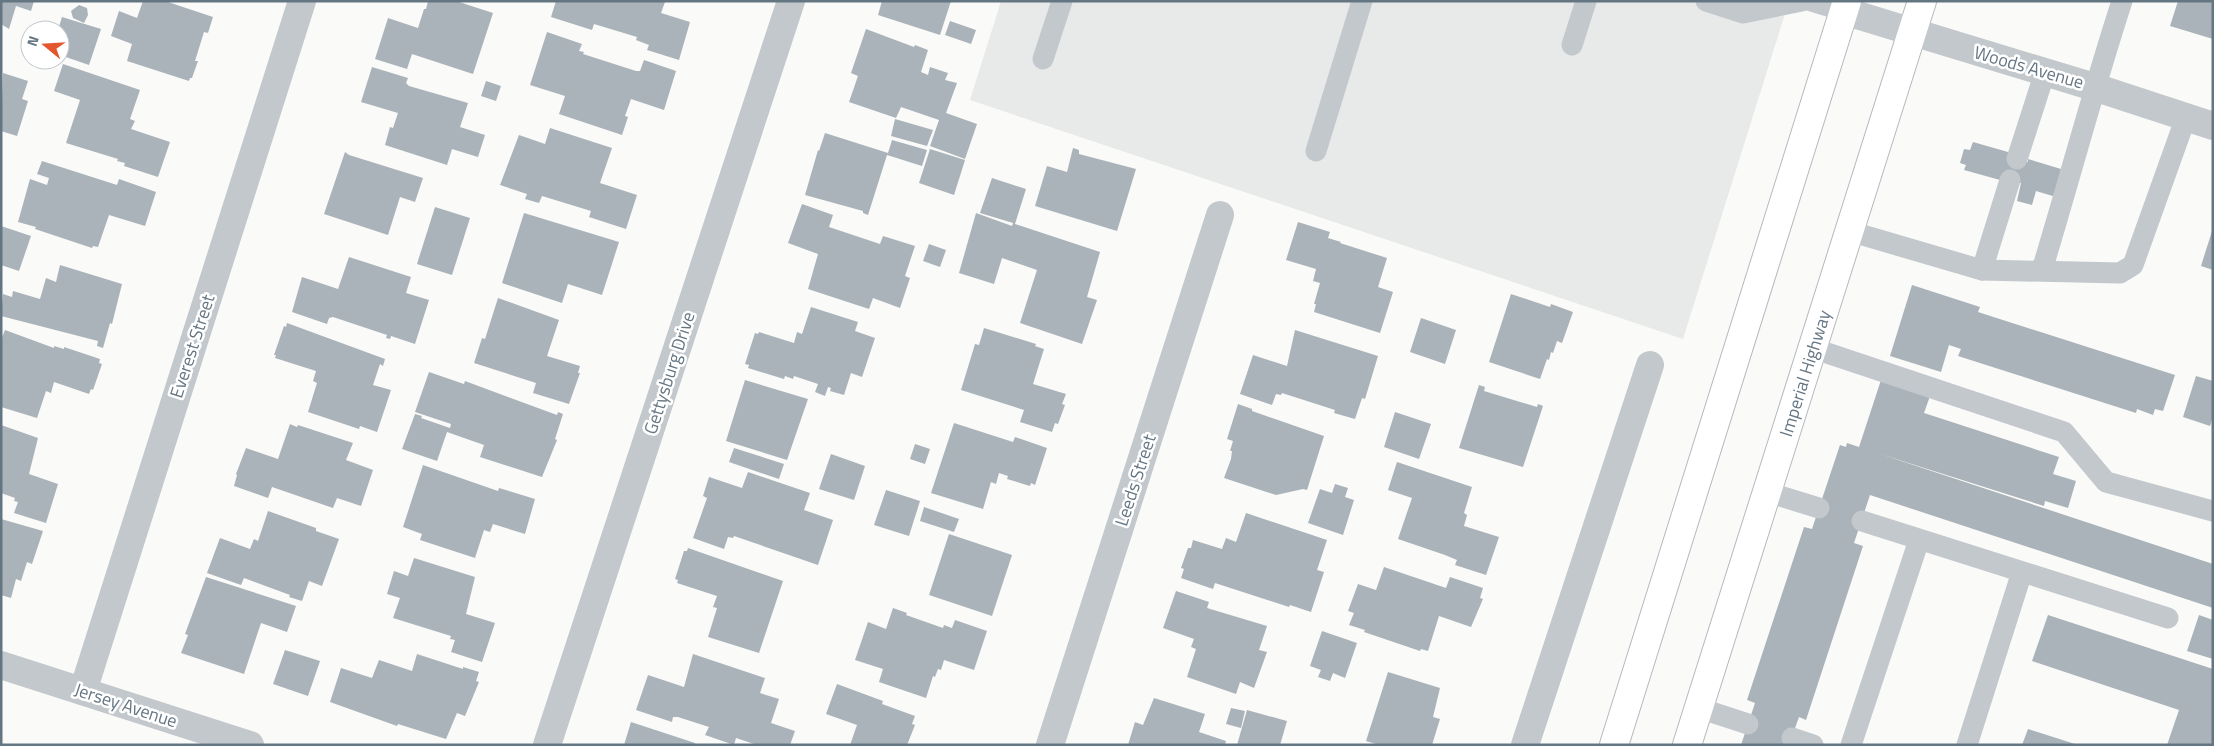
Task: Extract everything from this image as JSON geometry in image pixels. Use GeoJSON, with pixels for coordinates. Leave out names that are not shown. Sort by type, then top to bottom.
{"type":"FeatureCollection","features":[{"type":"Feature","properties":{"kind":"main road","name":"Imperial Highway"},"geometry":{"type":"LineString","coordinates":[[1687,745],[1922,1]]}},
{"type":"Feature","properties":{"kind":"main road"},"geometry":{"type":"LineString","coordinates":[[1614,745],[1846,6]]}},
{"type":"Feature","properties":{"kind":"street","name":"Everest Street"},"geometry":{"type":"LineString","coordinates":[[83,691],[302,1]]}},
{"type":"Feature","properties":{"kind":"street","name":"Gettysburg Drive"},"geometry":{"type":"LineString","coordinates":[[547,745],[791,1]]}},
{"type":"Feature","properties":{"kind":"street","name":"Woods Avenue"},"geometry":{"type":"LineString","coordinates":[[1846,6],[1912,33],[2094,87],[2213,126]]}},
{"type":"Feature","properties":{"kind":"street","name":"Leeds Street"},"geometry":{"type":"LineString","coordinates":[[1050,745],[1220,215]]}},
{"type":"Feature","properties":{"kind":"street"},"geometry":{"type":"LineString","coordinates":[[1525,745],[1650,364]]}},
{"type":"Feature","properties":{"kind":"street","name":"Jersey Avenue"},"geometry":{"type":"LineString","coordinates":[[1,665],[250,745]]}},
{"type":"Feature","properties":{"kind":"lane"},"geometry":{"type":"LineString","coordinates":[[1043,59],[1062,1]]}},
{"type":"Feature","properties":{"kind":"lane"},"geometry":{"type":"LineString","coordinates":[[1316,151],[1362,1]]}},
{"type":"Feature","properties":{"kind":"lane"},"geometry":{"type":"LineString","coordinates":[[1572,45],[1586,1]]}},
{"type":"Feature","properties":{"kind":"lane"},"geometry":{"type":"LineString","coordinates":[[1706,1],[1744,13],[1802,1]]}},
{"type":"Feature","properties":{"kind":"lane"},"geometry":{"type":"LineString","coordinates":[[1811,1],[1846,6]]}},
{"type":"Feature","properties":{"kind":"lane"},"geometry":{"type":"LineString","coordinates":[[2042,270],[2068,184],[2094,87],[2122,1]]}},
{"type":"Feature","properties":{"kind":"lane"},"geometry":{"type":"LineString","coordinates":[[2017,159],[2045,72]]}},
{"type":"Feature","properties":{"kind":"lane"},"geometry":{"type":"LineString","coordinates":[[1849,231],[1982,270],[2120,273],[2133,265],[2186,117]]}},
{"type":"Feature","properties":{"kind":"lane"},"geometry":{"type":"LineString","coordinates":[[1982,270],[2010,180]]}},
{"type":"Feature","properties":{"kind":"lane"},"geometry":{"type":"LineString","coordinates":[[1812,348],[2064,432],[2106,482],[2213,511]]}},
{"type":"Feature","properties":{"kind":"lane"},"geometry":{"type":"LineString","coordinates":[[1767,492],[1819,508]]}},
{"type":"Feature","properties":{"kind":"lane"},"geometry":{"type":"LineString","coordinates":[[1862,521],[2168,618]]}},
{"type":"Feature","properties":{"kind":"lane"},"geometry":{"type":"LineString","coordinates":[[1851,745],[1920,540]]}},
{"type":"Feature","properties":{"kind":"lane"},"geometry":{"type":"LineString","coordinates":[[1966,745],[2022,572]]}},
{"type":"Feature","properties":{"kind":"lane"},"geometry":{"type":"LineString","coordinates":[[1698,708],[1748,724]]}},
{"type":"Feature","properties":{"kind":"lane"},"geometry":{"type":"LineString","coordinates":[[1792,738],[1813,745]]}},
{"type":"Feature","properties":{"kind":"shaded area"},"geometry":{"type":"Polygon","coordinates":[[[1001,1],[1789,1],[1683,339],[970,100],[1001,1]]]}},
{"type":"Feature","properties":{"kind":"building"},"geometry":{"type":"Polygon","coordinates":[[[1,1],[34,1],[31,11],[16,6],[9,29],[1,24],[1,1]]]}},
{"type":"Feature","properties":{"kind":"building"},"geometry":{"type":"Polygon","coordinates":[[[143,1],[165,1],[213,17],[208,33],[204,32],[195,61],[198,61],[192,78],[189,81],[127,61],[132,44],[111,36],[119,11],[137,18],[143,1]]]}},
{"type":"Feature","properties":{"kind":"building"},"geometry":{"type":"Polygon","coordinates":[[[428,1],[456,1],[493,13],[473,74],[412,54],[407,69],[375,59],[388,18],[418,28],[428,1]]]}},
{"type":"Feature","properties":{"kind":"building"},"geometry":{"type":"Polygon","coordinates":[[[556,1],[665,2],[661,13],[690,22],[679,60],[647,50],[649,45],[636,40],[637,37],[594,24],[592,30],[551,17],[556,1]]]}},
{"type":"Feature","properties":{"kind":"building"},"geometry":{"type":"Polygon","coordinates":[[[882,1],[951,1],[940,35],[878,15],[882,1]]]}},
{"type":"Feature","properties":{"kind":"building"},"geometry":{"type":"Polygon","coordinates":[[[2178,1],[2213,1],[2213,39],[2170,26],[2178,1]]]}},
{"type":"Feature","properties":{"kind":"building"},"geometry":{"type":"Polygon","coordinates":[[[79,5],[87,8],[88,15],[84,23],[73,18],[71,11],[79,5]]]}},
{"type":"Feature","properties":{"kind":"building"},"geometry":{"type":"Polygon","coordinates":[[[62,17],[101,29],[89,65],[70,58],[70,20],[61,20],[62,17]]]}},
{"type":"Feature","properties":{"kind":"building"},"geometry":{"type":"Polygon","coordinates":[[[950,21],[976,30],[971,44],[945,35],[950,21]]]}},
{"type":"Feature","properties":{"kind":"building"},"geometry":{"type":"Polygon","coordinates":[[[866,29],[914,47],[915,45],[928,50],[921,72],[928,75],[930,67],[948,73],[945,80],[957,83],[946,113],[977,124],[965,159],[930,146],[939,120],[901,107],[896,118],[849,102],[858,76],[851,73],[866,29]]]}},
{"type":"Feature","properties":{"kind":"building"},"geometry":{"type":"Polygon","coordinates":[[[547,32],[582,44],[579,51],[584,52],[583,54],[636,71],[640,71],[644,60],[676,71],[664,110],[631,99],[625,116],[628,117],[622,135],[559,114],[565,96],[530,85],[547,32]]]}},
{"type":"Feature","properties":{"kind":"building"},"geometry":{"type":"Polygon","coordinates":[[[70,66],[140,90],[130,119],[135,121],[131,129],[170,142],[158,177],[124,166],[125,163],[117,161],[118,159],[66,143],[80,100],[54,91],[61,70],[70,70],[70,66]]]}},
{"type":"Feature","properties":{"kind":"building"},"geometry":{"type":"Polygon","coordinates":[[[372,67],[408,78],[406,83],[409,86],[468,103],[460,127],[485,135],[478,157],[452,149],[447,165],[385,145],[390,127],[393,128],[398,113],[361,102],[372,67]]]}},
{"type":"Feature","properties":{"kind":"building"},"geometry":{"type":"Polygon","coordinates":[[[3,73],[28,81],[22,99],[28,101],[17,136],[1,131],[3,73]]]}},
{"type":"Feature","properties":{"kind":"building"},"geometry":{"type":"Polygon","coordinates":[[[486,81],[501,86],[496,101],[481,96],[486,81]]]}},
{"type":"Feature","properties":{"kind":"building"},"geometry":{"type":"Polygon","coordinates":[[[895,119],[933,130],[927,146],[891,136],[895,119]]]}},
{"type":"Feature","properties":{"kind":"building"},"geometry":{"type":"Polygon","coordinates":[[[550,128],[612,148],[600,183],[637,195],[626,229],[589,217],[591,211],[542,196],[539,203],[525,199],[527,194],[500,185],[519,135],[545,144],[550,128]]]}},
{"type":"Feature","properties":{"kind":"building"},"geometry":{"type":"Polygon","coordinates":[[[825,133],[888,153],[892,140],[927,150],[922,166],[887,155],[868,215],[863,213],[863,211],[805,195],[825,133]]]}},
{"type":"Feature","properties":{"kind":"building"},"geometry":{"type":"Polygon","coordinates":[[[1973,142],[2008,152],[2017,159],[2028,162],[2028,159],[2061,169],[2056,197],[2036,191],[2032,205],[2017,201],[2021,183],[2001,178],[2000,180],[1964,170],[1966,165],[1960,163],[1964,149],[1970,150],[1973,142]]]}},
{"type":"Feature","properties":{"kind":"building"},"geometry":{"type":"Polygon","coordinates":[[[1073,148],[1079,150],[1079,154],[1136,169],[1117,231],[1035,206],[1047,166],[1067,172],[1073,148]]]}},
{"type":"Feature","properties":{"kind":"building"},"geometry":{"type":"Polygon","coordinates":[[[930,149],[965,160],[954,195],[919,183],[930,149]]]}},
{"type":"Feature","properties":{"kind":"building"},"geometry":{"type":"Polygon","coordinates":[[[345,152],[349,155],[423,178],[415,202],[400,197],[388,235],[324,214],[345,152]]]}},
{"type":"Feature","properties":{"kind":"building"},"geometry":{"type":"Polygon","coordinates":[[[42,161],[117,185],[119,179],[156,192],[145,226],[109,215],[98,247],[93,246],[92,248],[18,222],[30,179],[47,185],[49,178],[37,174],[42,161]]]}},
{"type":"Feature","properties":{"kind":"building"},"geometry":{"type":"Polygon","coordinates":[[[992,178],[1026,189],[1015,224],[1100,252],[1087,297],[1097,300],[1082,344],[1020,323],[1037,270],[1002,258],[994,284],[959,273],[976,213],[1012,226],[1013,223],[980,213],[992,178]]]}},
{"type":"Feature","properties":{"kind":"building"},"geometry":{"type":"Polygon","coordinates":[[[802,204],[833,215],[829,227],[880,244],[883,236],[915,246],[905,276],[910,278],[900,308],[873,298],[869,309],[808,289],[818,254],[788,243],[802,204]]]}},
{"type":"Feature","properties":{"kind":"building"},"geometry":{"type":"Polygon","coordinates":[[[435,207],[470,218],[452,275],[417,264],[435,207]]]}},
{"type":"Feature","properties":{"kind":"building"},"geometry":{"type":"Polygon","coordinates":[[[524,213],[619,242],[602,295],[568,284],[562,303],[502,283],[524,213]]]}},
{"type":"Feature","properties":{"kind":"building"},"geometry":{"type":"Polygon","coordinates":[[[1298,222],[1330,232],[1328,238],[1340,243],[1387,258],[1378,287],[1393,292],[1380,333],[1314,312],[1316,304],[1314,304],[1320,283],[1313,281],[1316,269],[1286,260],[1298,222]]]}},
{"type":"Feature","properties":{"kind":"building"},"geometry":{"type":"Polygon","coordinates":[[[1,226],[31,236],[19,271],[1,265],[1,226]]]}},
{"type":"Feature","properties":{"kind":"building"},"geometry":{"type":"Polygon","coordinates":[[[2213,231],[2213,270],[2201,266],[2213,231]]]}},
{"type":"Feature","properties":{"kind":"building"},"geometry":{"type":"Polygon","coordinates":[[[929,244],[946,250],[940,267],[923,261],[929,244]]]}},
{"type":"Feature","properties":{"kind":"building"},"geometry":{"type":"Polygon","coordinates":[[[349,257],[411,277],[406,293],[429,300],[415,344],[391,336],[390,339],[386,338],[387,335],[333,317],[329,318],[327,324],[292,312],[302,277],[338,289],[349,257]]]}},
{"type":"Feature","properties":{"kind":"building"},"geometry":{"type":"Polygon","coordinates":[[[60,265],[122,284],[112,324],[110,323],[103,348],[97,346],[98,341],[1,316],[3,294],[12,297],[13,291],[40,299],[46,278],[56,282],[60,265]]]}},
{"type":"Feature","properties":{"kind":"building"},"geometry":{"type":"Polygon","coordinates":[[[1912,285],[1980,307],[1978,312],[2175,375],[2163,411],[2155,409],[2153,415],[2137,409],[2136,413],[1958,356],[1961,349],[1949,345],[1941,372],[1890,356],[1912,285]]]}},
{"type":"Feature","properties":{"kind":"building"},"geometry":{"type":"Polygon","coordinates":[[[1511,294],[1550,307],[1551,304],[1573,312],[1562,343],[1557,341],[1553,353],[1551,352],[1549,360],[1547,359],[1540,379],[1489,362],[1511,294]]]}},
{"type":"Feature","properties":{"kind":"building"},"geometry":{"type":"Polygon","coordinates":[[[498,298],[559,320],[547,356],[580,366],[578,373],[580,373],[569,404],[533,393],[536,383],[474,363],[482,338],[485,339],[498,298]]]}},
{"type":"Feature","properties":{"kind":"building"},"geometry":{"type":"Polygon","coordinates":[[[811,307],[858,322],[855,331],[875,338],[862,377],[851,373],[844,395],[830,391],[831,388],[828,387],[825,396],[815,392],[818,384],[794,376],[793,379],[785,376],[784,379],[748,368],[749,365],[745,364],[755,333],[758,334],[759,332],[794,343],[797,332],[802,334],[811,307]]]}},
{"type":"Feature","properties":{"kind":"building"},"geometry":{"type":"Polygon","coordinates":[[[1421,318],[1456,330],[1445,364],[1410,352],[1421,318]]]}},
{"type":"Feature","properties":{"kind":"building"},"geometry":{"type":"Polygon","coordinates":[[[287,323],[385,359],[383,366],[380,364],[373,385],[391,390],[377,432],[360,426],[359,429],[308,412],[317,383],[313,381],[316,371],[275,358],[276,355],[274,355],[284,326],[286,327],[287,323]]]}},
{"type":"Feature","properties":{"kind":"building"},"geometry":{"type":"Polygon","coordinates":[[[984,328],[1036,344],[1035,346],[1044,349],[1033,384],[1066,394],[1062,404],[1065,405],[1058,424],[1055,423],[1052,432],[1020,422],[1024,410],[961,390],[975,344],[979,345],[984,328]]]}},
{"type":"Feature","properties":{"kind":"building"},"geometry":{"type":"Polygon","coordinates":[[[5,330],[54,348],[54,346],[64,349],[64,347],[100,359],[99,363],[102,364],[93,390],[91,389],[89,394],[54,382],[51,393],[46,391],[37,418],[1,407],[1,340],[5,330]]]}},
{"type":"Feature","properties":{"kind":"building"},"geometry":{"type":"Polygon","coordinates":[[[1295,330],[1378,356],[1365,399],[1362,398],[1355,419],[1334,413],[1335,410],[1282,393],[1281,395],[1276,394],[1272,405],[1240,394],[1253,355],[1287,366],[1295,330]]]}},
{"type":"Feature","properties":{"kind":"building"},"geometry":{"type":"Polygon","coordinates":[[[429,372],[464,384],[465,381],[557,415],[558,412],[563,414],[555,439],[557,440],[542,477],[480,457],[484,445],[447,432],[437,461],[402,449],[415,414],[450,428],[451,424],[415,412],[429,372]]]}},
{"type":"Feature","properties":{"kind":"building"},"geometry":{"type":"Polygon","coordinates":[[[2196,376],[2213,381],[2213,417],[2210,426],[2183,417],[2196,376]]]}},
{"type":"Feature","properties":{"kind":"building"},"geometry":{"type":"Polygon","coordinates":[[[745,380],[808,399],[787,460],[726,441],[745,380]]]}},
{"type":"Feature","properties":{"kind":"building"},"geometry":{"type":"Polygon","coordinates":[[[1881,380],[1930,396],[1924,413],[2059,457],[2053,474],[2076,481],[2068,508],[2045,501],[2044,506],[1877,453],[2213,564],[2213,608],[1870,495],[1854,543],[1863,546],[1806,720],[1799,717],[1789,745],[1741,745],[1755,703],[1747,700],[1804,527],[1812,529],[1840,445],[1846,447],[1847,443],[1859,447],[1881,380]]]}},
{"type":"Feature","properties":{"kind":"building"},"geometry":{"type":"Polygon","coordinates":[[[1479,385],[1485,387],[1484,391],[1537,407],[1538,404],[1543,406],[1523,467],[1459,448],[1479,385]]]}},
{"type":"Feature","properties":{"kind":"building"},"geometry":{"type":"Polygon","coordinates":[[[1238,404],[1252,409],[1252,411],[1324,436],[1307,490],[1303,489],[1276,495],[1224,478],[1231,459],[1232,451],[1230,451],[1233,441],[1227,439],[1238,404]]]}},
{"type":"Feature","properties":{"kind":"building"},"geometry":{"type":"Polygon","coordinates":[[[1395,412],[1431,424],[1419,459],[1384,447],[1395,412]]]}},
{"type":"Feature","properties":{"kind":"building"},"geometry":{"type":"Polygon","coordinates":[[[954,423],[1013,442],[1015,437],[1047,448],[1035,485],[1031,483],[1030,486],[1007,479],[1008,476],[999,473],[996,484],[991,482],[983,509],[931,493],[954,423]]]}},
{"type":"Feature","properties":{"kind":"building"},"geometry":{"type":"Polygon","coordinates":[[[290,424],[353,443],[346,460],[373,470],[361,506],[337,498],[333,508],[272,487],[268,498],[234,486],[236,474],[246,448],[278,459],[290,424]]]}},
{"type":"Feature","properties":{"kind":"building"},"geometry":{"type":"Polygon","coordinates":[[[1,425],[38,438],[29,474],[58,484],[46,523],[14,513],[18,502],[14,501],[15,498],[1,493],[1,425]]]}},
{"type":"Feature","properties":{"kind":"building"},"geometry":{"type":"Polygon","coordinates":[[[915,444],[930,449],[925,464],[910,459],[915,444]]]}},
{"type":"Feature","properties":{"kind":"building"},"geometry":{"type":"Polygon","coordinates":[[[734,448],[784,464],[779,479],[729,462],[734,448]]]}},
{"type":"Feature","properties":{"kind":"building"},"geometry":{"type":"Polygon","coordinates":[[[831,454],[865,466],[854,500],[819,489],[831,454]]]}},
{"type":"Feature","properties":{"kind":"building"},"geometry":{"type":"Polygon","coordinates":[[[1397,462],[1472,487],[1464,513],[1467,515],[1464,526],[1499,537],[1486,575],[1455,565],[1457,560],[1445,555],[1398,539],[1412,498],[1388,490],[1397,462]]]}},
{"type":"Feature","properties":{"kind":"building"},"geometry":{"type":"Polygon","coordinates":[[[423,465],[498,491],[499,488],[535,499],[525,534],[493,524],[490,532],[484,530],[475,558],[420,540],[422,534],[403,527],[423,465]]]}},
{"type":"Feature","properties":{"kind":"building"},"geometry":{"type":"Polygon","coordinates":[[[748,472],[810,493],[804,510],[833,520],[818,565],[734,536],[733,538],[728,537],[724,549],[693,538],[707,498],[703,496],[709,477],[742,488],[748,472]]]}},
{"type":"Feature","properties":{"kind":"building"},"geometry":{"type":"Polygon","coordinates":[[[1335,484],[1348,488],[1345,497],[1354,500],[1343,535],[1308,523],[1320,489],[1332,493],[1335,484]]]}},
{"type":"Feature","properties":{"kind":"building"},"geometry":{"type":"Polygon","coordinates":[[[886,490],[920,501],[909,536],[874,525],[886,490]]]}},
{"type":"Feature","properties":{"kind":"building"},"geometry":{"type":"Polygon","coordinates":[[[924,507],[959,519],[954,532],[920,521],[924,507]]]}},
{"type":"Feature","properties":{"kind":"building"},"geometry":{"type":"Polygon","coordinates":[[[268,511],[316,528],[316,531],[339,539],[322,586],[309,581],[302,601],[244,578],[241,585],[207,573],[220,538],[250,549],[254,539],[258,541],[268,511]]]}},
{"type":"Feature","properties":{"kind":"building"},"geometry":{"type":"Polygon","coordinates":[[[1246,513],[1327,540],[1317,570],[1324,572],[1311,612],[1290,605],[1289,607],[1215,583],[1213,589],[1181,578],[1184,569],[1181,568],[1193,540],[1222,549],[1226,538],[1236,542],[1246,513]]]}},
{"type":"Feature","properties":{"kind":"building"},"geometry":{"type":"Polygon","coordinates":[[[1,519],[43,531],[32,564],[27,562],[21,581],[16,579],[11,598],[1,595],[1,519]]]}},
{"type":"Feature","properties":{"kind":"building"},"geometry":{"type":"Polygon","coordinates":[[[949,534],[1012,555],[992,616],[929,595],[949,534]]]}},
{"type":"Feature","properties":{"kind":"building"},"geometry":{"type":"Polygon","coordinates":[[[688,548],[783,581],[759,653],[708,637],[717,608],[713,607],[717,596],[677,583],[678,580],[675,579],[684,551],[687,551],[688,548]]]}},
{"type":"Feature","properties":{"kind":"building"},"geometry":{"type":"Polygon","coordinates":[[[414,558],[475,577],[466,614],[495,623],[482,662],[451,652],[455,640],[450,639],[451,636],[393,618],[400,598],[387,594],[394,571],[408,576],[414,558]]]}},
{"type":"Feature","properties":{"kind":"building"},"geometry":{"type":"Polygon","coordinates":[[[1384,567],[1446,588],[1450,577],[1483,588],[1480,598],[1483,599],[1471,627],[1439,616],[1428,651],[1421,649],[1420,651],[1349,625],[1354,613],[1348,611],[1358,584],[1376,590],[1384,567]]]}},
{"type":"Feature","properties":{"kind":"building"},"geometry":{"type":"Polygon","coordinates":[[[206,577],[296,606],[287,632],[261,623],[244,674],[181,653],[188,635],[185,634],[206,577]]]}},
{"type":"Feature","properties":{"kind":"building"},"geometry":{"type":"Polygon","coordinates":[[[1176,591],[1209,602],[1207,608],[1267,626],[1259,650],[1267,652],[1254,688],[1240,682],[1236,694],[1187,677],[1196,649],[1191,647],[1194,639],[1163,628],[1176,591]]]}},
{"type":"Feature","properties":{"kind":"building"},"geometry":{"type":"Polygon","coordinates":[[[893,608],[907,613],[906,615],[943,628],[944,625],[952,628],[955,620],[987,631],[974,670],[944,660],[941,670],[938,669],[935,677],[933,676],[926,698],[879,682],[883,669],[855,660],[868,622],[886,629],[893,608]]]}},
{"type":"Feature","properties":{"kind":"building"},"geometry":{"type":"Polygon","coordinates":[[[2048,615],[2213,669],[2213,745],[2167,745],[2179,710],[2032,661],[2048,615]]]}},
{"type":"Feature","properties":{"kind":"building"},"geometry":{"type":"Polygon","coordinates":[[[2199,615],[2213,620],[2213,659],[2187,651],[2199,615]]]}},
{"type":"Feature","properties":{"kind":"building"},"geometry":{"type":"Polygon","coordinates":[[[1322,631],[1357,643],[1345,678],[1333,673],[1330,681],[1318,677],[1321,670],[1310,666],[1322,631]]]}},
{"type":"Feature","properties":{"kind":"building"},"geometry":{"type":"Polygon","coordinates":[[[285,650],[320,661],[308,696],[273,684],[285,650]]]}},
{"type":"Feature","properties":{"kind":"building"},"geometry":{"type":"Polygon","coordinates":[[[417,654],[463,669],[463,667],[479,672],[476,681],[479,682],[465,716],[457,713],[446,739],[398,724],[397,726],[330,702],[341,668],[372,678],[379,660],[412,671],[417,654]]]}},
{"type":"Feature","properties":{"kind":"building"},"geometry":{"type":"Polygon","coordinates":[[[693,654],[765,678],[760,693],[779,699],[771,723],[795,731],[790,745],[757,745],[736,738],[734,745],[705,735],[709,727],[678,717],[673,717],[672,722],[636,710],[648,675],[684,687],[693,654]]]}},
{"type":"Feature","properties":{"kind":"building"},"geometry":{"type":"Polygon","coordinates":[[[1388,672],[1440,688],[1433,717],[1440,719],[1432,745],[1379,745],[1366,741],[1388,672]]]}},
{"type":"Feature","properties":{"kind":"building"},"geometry":{"type":"Polygon","coordinates":[[[837,684],[883,701],[882,704],[915,716],[912,724],[915,725],[907,745],[850,745],[857,725],[826,714],[837,684]]]}},
{"type":"Feature","properties":{"kind":"building"},"geometry":{"type":"Polygon","coordinates":[[[1154,698],[1205,714],[1199,732],[1226,741],[1225,745],[1128,745],[1135,722],[1143,725],[1154,698]]]}},
{"type":"Feature","properties":{"kind":"building"},"geometry":{"type":"Polygon","coordinates":[[[1231,708],[1245,711],[1241,728],[1226,724],[1231,708]]]}},
{"type":"Feature","properties":{"kind":"building"},"geometry":{"type":"Polygon","coordinates":[[[1247,710],[1287,721],[1280,745],[1237,745],[1247,710]]]}},
{"type":"Feature","properties":{"kind":"building"},"geometry":{"type":"Polygon","coordinates":[[[631,722],[695,743],[695,745],[624,745],[631,722]]]}},
{"type":"Feature","properties":{"kind":"building"},"geometry":{"type":"Polygon","coordinates":[[[2028,729],[2075,744],[2075,745],[2022,745],[2028,729]]]}}]}
